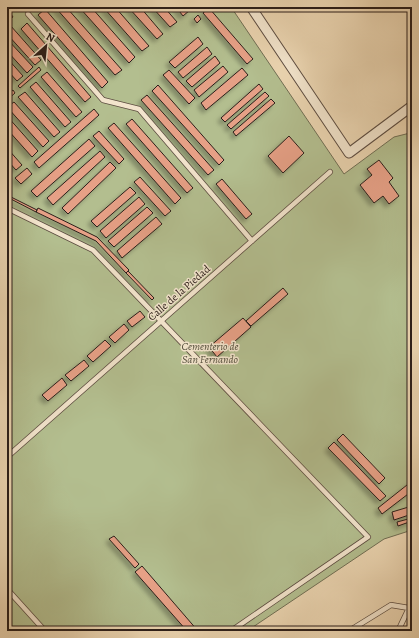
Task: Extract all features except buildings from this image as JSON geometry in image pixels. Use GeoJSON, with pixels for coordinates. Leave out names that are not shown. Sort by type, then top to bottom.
{"type":"FeatureCollection","features":[{"type":"Feature","properties":{"kind":"street"},"geometry":{"type":"LineString","coordinates":[[251,7],[349,153],[412,106]]}},
{"type":"Feature","properties":{"kind":"lane"},"geometry":{"type":"LineString","coordinates":[[28,14],[103,100],[139,109],[252,241]]}},
{"type":"Feature","properties":{"kind":"lane","name":"Calle de la Piedad"},"geometry":{"type":"LineString","coordinates":[[7,457],[330,172]]}},
{"type":"Feature","properties":{"kind":"lane"},"geometry":{"type":"LineString","coordinates":[[7,208],[93,250],[368,537],[232,631]]}},
{"type":"Feature","properties":{"kind":"lane"},"geometry":{"type":"LineString","coordinates":[[7,589],[45,631]]}},
{"type":"Feature","properties":{"kind":"lane"},"geometry":{"type":"LineString","coordinates":[[349,631],[391,605],[409,608],[398,631]]}},
{"type":"Feature","properties":{"kind":"green space","name":"Cementerio de San Fernando"},"geometry":{"type":"Polygon","coordinates":[[[7,7],[231,7],[344,174],[394,137],[410,133],[412,136],[412,530],[384,539],[247,631],[7,631],[7,7]]]}}]}
